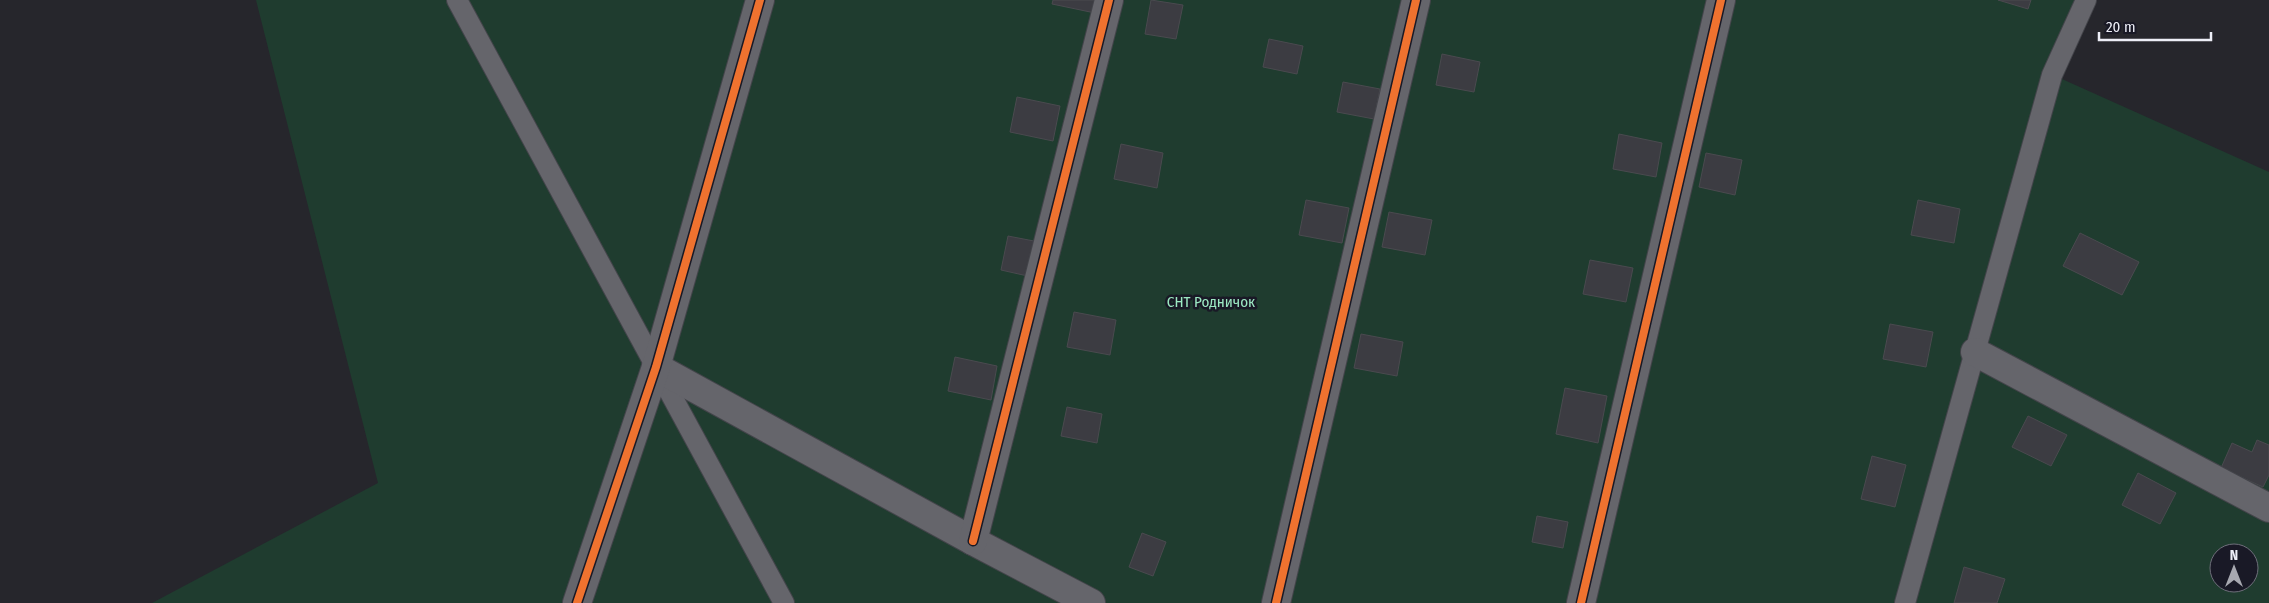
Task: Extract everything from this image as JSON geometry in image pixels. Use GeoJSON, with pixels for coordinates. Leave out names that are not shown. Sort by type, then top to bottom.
{"type":"FeatureCollection","features":[{"type":"Feature","properties":{"kind":"street"},"geometry":{"type":"LineString","coordinates":[[577,603],[656,367],[760,0]]}},
{"type":"Feature","properties":{"kind":"street"},"geometry":{"type":"LineString","coordinates":[[973,541],[1108,0]]}},
{"type":"Feature","properties":{"kind":"street"},"geometry":{"type":"LineString","coordinates":[[1276,603],[1416,0]]}},
{"type":"Feature","properties":{"kind":"street"},"geometry":{"type":"LineString","coordinates":[[1581,603],[1721,0]]}},
{"type":"Feature","properties":{"kind":"street"},"geometry":{"type":"LineString","coordinates":[[1975,352],[2269,508]]}},
{"type":"Feature","properties":{"kind":"street"},"geometry":{"type":"LineString","coordinates":[[656,367],[973,541],[1091,603]]}},
{"type":"Feature","properties":{"kind":"lane"},"geometry":{"type":"LineString","coordinates":[[457,0],[784,603]]}},
{"type":"Feature","properties":{"kind":"lane"},"geometry":{"type":"LineString","coordinates":[[1905,603],[2052,75],[2086,0]]}},
{"type":"Feature","properties":{"kind":"green space","name":"СНТ Родничок"},"geometry":{"type":"Polygon","coordinates":[[[256,0],[2086,0],[2053,75],[2269,172],[2269,603],[152,603],[378,483],[256,0]]]}},
{"type":"Feature","properties":{"kind":"building"},"geometry":{"type":"Polygon","coordinates":[[[1053,0],[1097,0],[1095,13],[1052,4],[1053,0]]]}},
{"type":"Feature","properties":{"kind":"building"},"geometry":{"type":"Polygon","coordinates":[[[1151,0],[1183,5],[1176,39],[1145,34],[1151,0]]]}},
{"type":"Feature","properties":{"kind":"building"},"geometry":{"type":"Polygon","coordinates":[[[1998,0],[2031,0],[2028,9],[1998,0]]]}},
{"type":"Feature","properties":{"kind":"building"},"geometry":{"type":"Polygon","coordinates":[[[1269,39],[1303,46],[1297,74],[1263,67],[1269,39]]]}},
{"type":"Feature","properties":{"kind":"building"},"geometry":{"type":"Polygon","coordinates":[[[1442,54],[1480,62],[1474,92],[1436,85],[1442,54]]]}},
{"type":"Feature","properties":{"kind":"building"},"geometry":{"type":"Polygon","coordinates":[[[1343,82],[1380,89],[1374,119],[1337,112],[1343,82]]]}},
{"type":"Feature","properties":{"kind":"building"},"geometry":{"type":"Polygon","coordinates":[[[1017,97],[1060,106],[1053,141],[1010,132],[1017,97]]]}},
{"type":"Feature","properties":{"kind":"building"},"geometry":{"type":"Polygon","coordinates":[[[1619,134],[1662,143],[1656,177],[1613,169],[1619,134]]]}},
{"type":"Feature","properties":{"kind":"building"},"geometry":{"type":"Polygon","coordinates":[[[1121,144],[1163,153],[1157,188],[1114,179],[1121,144]]]}},
{"type":"Feature","properties":{"kind":"building"},"geometry":{"type":"Polygon","coordinates":[[[1706,153],[1742,160],[1735,195],[1699,187],[1706,153]]]}},
{"type":"Feature","properties":{"kind":"building"},"geometry":{"type":"Polygon","coordinates":[[[1306,200],[1349,208],[1342,243],[1299,235],[1306,200]]]}},
{"type":"Feature","properties":{"kind":"building"},"geometry":{"type":"Polygon","coordinates":[[[1918,200],[1960,209],[1954,243],[1911,235],[1918,200]]]}},
{"type":"Feature","properties":{"kind":"building"},"geometry":{"type":"Polygon","coordinates":[[[1389,212],[1432,220],[1425,255],[1382,247],[1389,212]]]}},
{"type":"Feature","properties":{"kind":"building"},"geometry":{"type":"Polygon","coordinates":[[[2080,233],[2139,262],[2122,295],[2063,266],[2080,233]]]}},
{"type":"Feature","properties":{"kind":"building"},"geometry":{"type":"Polygon","coordinates":[[[1008,236],[1039,242],[1032,277],[1001,270],[1008,236]]]}},
{"type":"Feature","properties":{"kind":"building"},"geometry":{"type":"Polygon","coordinates":[[[1590,260],[1633,268],[1626,302],[1583,294],[1590,260]]]}},
{"type":"Feature","properties":{"kind":"building"},"geometry":{"type":"Polygon","coordinates":[[[1074,312],[1116,320],[1110,355],[1067,347],[1074,312]]]}},
{"type":"Feature","properties":{"kind":"building"},"geometry":{"type":"Polygon","coordinates":[[[1890,324],[1933,332],[1926,367],[1883,359],[1890,324]]]}},
{"type":"Feature","properties":{"kind":"building"},"geometry":{"type":"Polygon","coordinates":[[[1361,334],[1403,342],[1397,376],[1354,368],[1361,334]]]}},
{"type":"Feature","properties":{"kind":"building"},"geometry":{"type":"Polygon","coordinates":[[[955,357],[997,366],[991,400],[948,391],[955,357]]]}},
{"type":"Feature","properties":{"kind":"building"},"geometry":{"type":"Polygon","coordinates":[[[1565,388],[1607,396],[1598,443],[1556,434],[1565,388]]]}},
{"type":"Feature","properties":{"kind":"building"},"geometry":{"type":"Polygon","coordinates":[[[1067,407],[1102,414],[1097,443],[1061,436],[1067,407]]]}},
{"type":"Feature","properties":{"kind":"building"},"geometry":{"type":"Polygon","coordinates":[[[2028,416],[2067,435],[2051,466],[2012,447],[2028,416]]]}},
{"type":"Feature","properties":{"kind":"building"},"geometry":{"type":"Polygon","coordinates":[[[2257,440],[2269,445],[2269,475],[2263,487],[2221,468],[2232,443],[2252,452],[2257,440]]]}},
{"type":"Feature","properties":{"kind":"building"},"geometry":{"type":"Polygon","coordinates":[[[1872,456],[1906,465],[1895,507],[1861,499],[1872,456]]]}},
{"type":"Feature","properties":{"kind":"building"},"geometry":{"type":"Polygon","coordinates":[[[2138,473],[2176,493],[2160,524],[2122,505],[2138,473]]]}},
{"type":"Feature","properties":{"kind":"building"},"geometry":{"type":"Polygon","coordinates":[[[1537,516],[1568,522],[1563,548],[1532,542],[1537,516]]]}},
{"type":"Feature","properties":{"kind":"building"},"geometry":{"type":"Polygon","coordinates":[[[1142,533],[1166,542],[1153,576],[1129,567],[1142,533]]]}},
{"type":"Feature","properties":{"kind":"building"},"geometry":{"type":"Polygon","coordinates":[[[1964,567],[2005,579],[1997,603],[1954,603],[1964,567]]]}},
{"type":"Feature","properties":{"kind":"cycle path"},"geometry":{"type":"LineString","coordinates":[[577,603],[656,367],[760,0]]}},
{"type":"Feature","properties":{"kind":"cycle path"},"geometry":{"type":"LineString","coordinates":[[973,541],[1109,0]]}},
{"type":"Feature","properties":{"kind":"cycle path"},"geometry":{"type":"LineString","coordinates":[[1276,603],[1416,0]]}},
{"type":"Feature","properties":{"kind":"cycle path"},"geometry":{"type":"LineString","coordinates":[[1581,603],[1721,0]]}}]}
